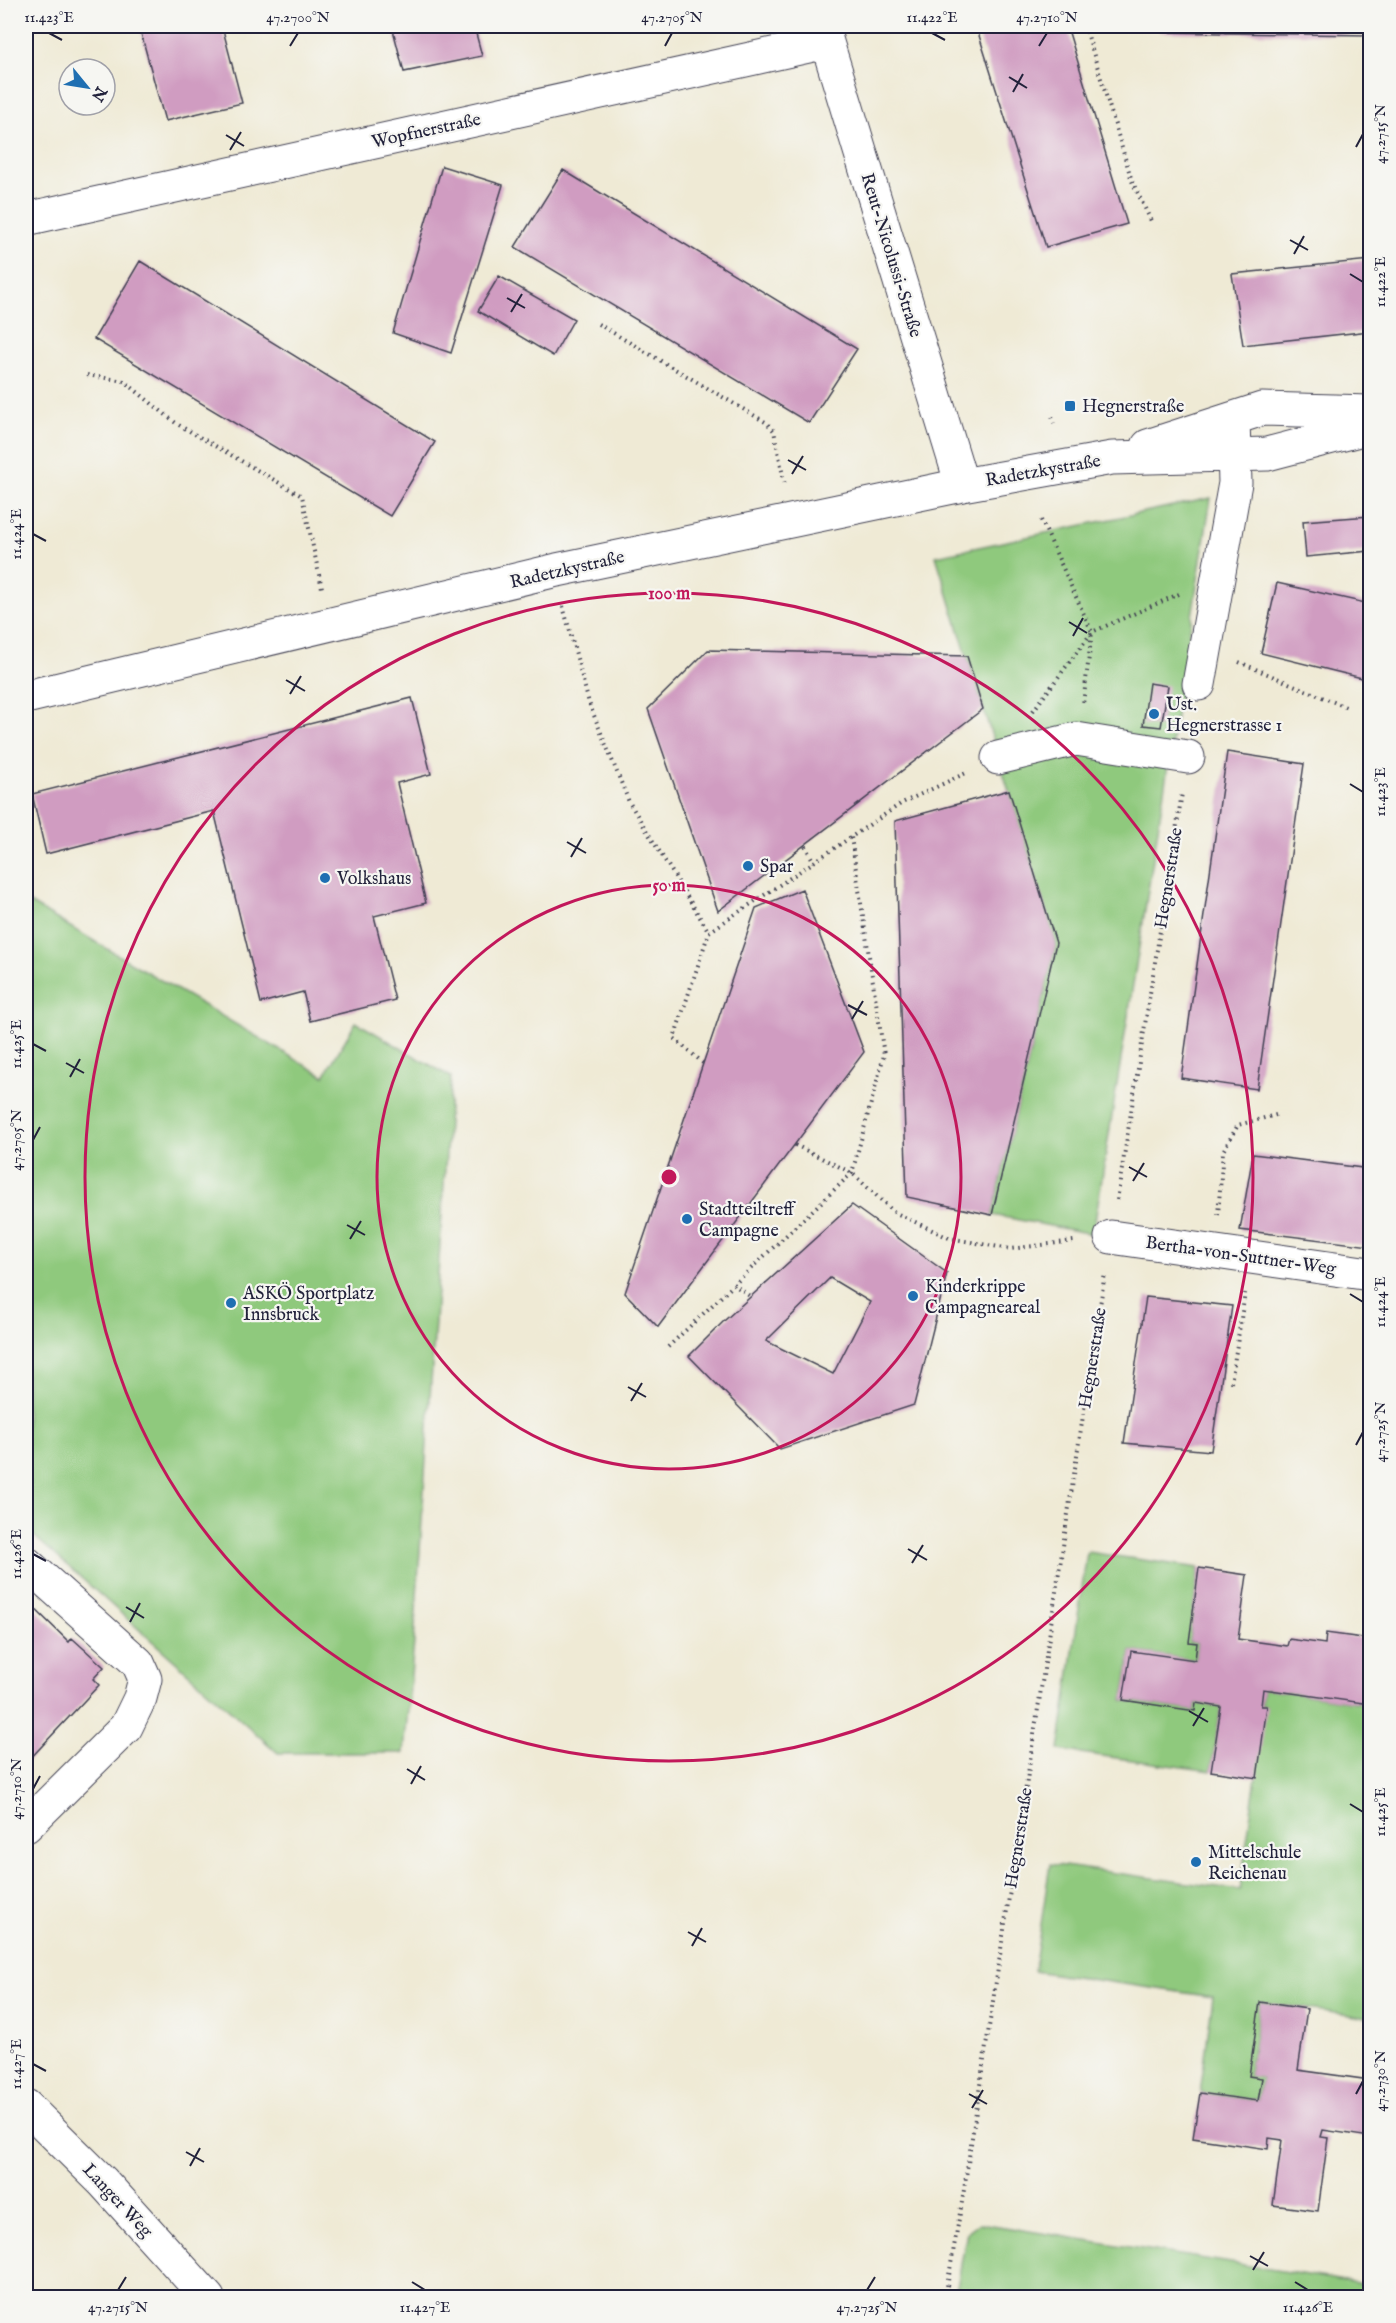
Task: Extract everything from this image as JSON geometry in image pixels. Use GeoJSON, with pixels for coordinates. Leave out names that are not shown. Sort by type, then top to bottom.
{"type":"FeatureCollection","features":[{"type":"Feature","properties":{"kind":"street","name":"Wopfnerstraße"},"geometry":{"type":"LineString","coordinates":[[26,219],[825,34]]}},
{"type":"Feature","properties":{"kind":"street","name":"Reut-Nicolussi-Straße"},"geometry":{"type":"LineString","coordinates":[[825,34],[962,485]]}},
{"type":"Feature","properties":{"kind":"street","name":"Radetzkystraße"},"geometry":{"type":"LineString","coordinates":[[26,696],[557,570],[962,485],[1112,458],[1263,409],[1371,412]]}},
{"type":"Feature","properties":{"kind":"street"},"geometry":{"type":"LineString","coordinates":[[1199,684],[1235,483],[1233,419]]}},
{"type":"Feature","properties":{"kind":"street","name":"Radetzkystraße"},"geometry":{"type":"LineString","coordinates":[[1112,458],[1267,454],[1371,427]]}},
{"type":"Feature","properties":{"kind":"street"},"geometry":{"type":"LineString","coordinates":[[998,758],[1076,739],[1188,757]]}},
{"type":"Feature","properties":{"kind":"street","name":"Bertha-von-Suttner-Weg"},"geometry":{"type":"LineString","coordinates":[[1111,1237],[1371,1274]]}},
{"type":"Feature","properties":{"kind":"street"},"geometry":{"type":"LineString","coordinates":[[26,1563],[138,1664],[145,1679],[140,1698],[126,1727],[26,1826]]}},
{"type":"Feature","properties":{"kind":"street","name":"Langer Weg"},"geometry":{"type":"LineString","coordinates":[[26,2106],[103,2182],[208,2298]]}},
{"type":"Feature","properties":{"kind":"path"},"geometry":{"type":"LineString","coordinates":[[1085,26],[1131,181],[1152,223]]}},
{"type":"Feature","properties":{"kind":"path"},"geometry":{"type":"LineString","coordinates":[[598,324],[767,423],[774,431],[781,465]]}},
{"type":"Feature","properties":{"kind":"path"},"geometry":{"type":"LineString","coordinates":[[87,375],[124,381],[177,424],[302,496],[319,573]]}},
{"type":"Feature","properties":{"kind":"path"},"geometry":{"type":"LineString","coordinates":[[1052,417],[1054,423]]}},
{"type":"Feature","properties":{"kind":"path"},"geometry":{"type":"LineString","coordinates":[[1041,520],[1092,632],[1083,708]]}},
{"type":"Feature","properties":{"kind":"path"},"geometry":{"type":"LineString","coordinates":[[557,570],[567,627],[590,703],[629,802],[709,932]]}},
{"type":"Feature","properties":{"kind":"path"},"geometry":{"type":"LineString","coordinates":[[1032,713],[1092,632],[1218,577]]}},
{"type":"Feature","properties":{"kind":"path"},"geometry":{"type":"LineString","coordinates":[[1206,648],[1348,708]]}},
{"type":"Feature","properties":{"kind":"path","name":"Hegnerstraße"},"geometry":{"type":"LineString","coordinates":[[945,2298],[963,2196],[1111,1237],[1188,757]]}},
{"type":"Feature","properties":{"kind":"path"},"geometry":{"type":"LineString","coordinates":[[703,1063],[674,1038],[709,932],[902,803],[998,758]]}},
{"type":"Feature","properties":{"kind":"path"},"geometry":{"type":"LineString","coordinates":[[668,1347],[852,1173],[884,1055],[851,837]]}},
{"type":"Feature","properties":{"kind":"path"},"geometry":{"type":"LineString","coordinates":[[805,846],[814,862]]}},
{"type":"Feature","properties":{"kind":"path"},"geometry":{"type":"LineString","coordinates":[[1213,1251],[1223,1151],[1238,1125],[1276,1114]]}},
{"type":"Feature","properties":{"kind":"path"},"geometry":{"type":"LineString","coordinates":[[795,1145],[852,1173],[894,1212],[949,1238],[1010,1249],[1111,1237]]}},
{"type":"Feature","properties":{"kind":"path"},"geometry":{"type":"LineString","coordinates":[[1231,1383],[1251,1257]]}},
{"type":"Feature","properties":{"kind":"path"},"geometry":{"type":"LineString","coordinates":[[733,1284],[751,1297]]}},
{"type":"Feature","properties":{"kind":"green space"},"geometry":{"type":"Polygon","coordinates":[[[1211,498],[1093,1234],[992,1215],[1056,943],[936,556],[1211,498]]]}},
{"type":"Feature","properties":{"kind":"green space","name":"ASKÖ Sportplatz Innsbruck"},"geometry":{"type":"Polygon","coordinates":[[[26,901],[324,1076],[356,1022],[451,1077],[414,1642],[404,1753],[278,1753],[26,1529],[26,901]]]}},
{"type":"Feature","properties":{"kind":"green space"},"geometry":{"type":"Polygon","coordinates":[[[1087,1552],[1199,1568],[1189,1642],[1197,1643],[1195,1660],[1131,1651],[1123,1700],[1195,1711],[1196,1703],[1221,1707],[1211,1771],[1059,1750],[1087,1552]]]}},
{"type":"Feature","properties":{"kind":"green space"},"geometry":{"type":"Polygon","coordinates":[[[1263,1689],[1370,1704],[1370,2004],[1369,2018],[1260,2002],[1249,2076],[1262,2078],[1258,2101],[1200,2093],[1213,1997],[1034,1971],[1050,1864],[1240,1890],[1266,1706],[1261,1706],[1263,1689]]]}},
{"type":"Feature","properties":{"kind":"green space"},"geometry":{"type":"Polygon","coordinates":[[[979,2223],[1370,2285],[1370,2297],[955,2297],[967,2232],[979,2223]]]}},
{"type":"Feature","properties":{"kind":"building"},"geometry":{"type":"Polygon","coordinates":[[[139,26],[222,26],[242,103],[165,121],[139,26]]]}},
{"type":"Feature","properties":{"kind":"building"},"geometry":{"type":"Polygon","coordinates":[[[392,26],[474,26],[482,56],[404,72],[392,26]]]}},
{"type":"Feature","properties":{"kind":"building"},"geometry":{"type":"Polygon","coordinates":[[[976,26],[1067,26],[1127,224],[1046,247],[976,26]]]}},
{"type":"Feature","properties":{"kind":"building"},"geometry":{"type":"Polygon","coordinates":[[[1160,26],[1370,26],[1370,35],[1160,32],[1160,26]]]}},
{"type":"Feature","properties":{"kind":"building"},"geometry":{"type":"Polygon","coordinates":[[[442,166],[503,185],[451,353],[393,333],[442,166]]]}},
{"type":"Feature","properties":{"kind":"building"},"geometry":{"type":"Polygon","coordinates":[[[563,170],[857,349],[809,423],[515,247],[563,170]]]}},
{"type":"Feature","properties":{"kind":"building"},"geometry":{"type":"Polygon","coordinates":[[[1370,260],[1370,331],[1243,345],[1232,274],[1370,260]]]}},
{"type":"Feature","properties":{"kind":"building"},"geometry":{"type":"Polygon","coordinates":[[[140,261],[435,442],[390,516],[94,339],[140,261]]]}},
{"type":"Feature","properties":{"kind":"building"},"geometry":{"type":"Polygon","coordinates":[[[499,276],[574,319],[553,356],[478,311],[499,276]]]}},
{"type":"Feature","properties":{"kind":"building"},"geometry":{"type":"Polygon","coordinates":[[[1370,516],[1370,551],[1306,557],[1303,521],[1370,516]]]}},
{"type":"Feature","properties":{"kind":"building"},"geometry":{"type":"Polygon","coordinates":[[[1277,583],[1370,604],[1370,680],[1261,653],[1277,583]]]}},
{"type":"Feature","properties":{"kind":"building"},"geometry":{"type":"Polygon","coordinates":[[[708,650],[967,656],[983,709],[718,911],[648,709],[708,650]]]}},
{"type":"Feature","properties":{"kind":"building","name":"Ust. Hegnerstrasse 1"},"geometry":{"type":"Polygon","coordinates":[[[1149,683],[1168,686],[1161,727],[1143,725],[1149,683]]]}},
{"type":"Feature","properties":{"kind":"building","name":"Volkshaus"},"geometry":{"type":"Polygon","coordinates":[[[412,698],[431,774],[397,783],[426,903],[374,916],[395,1000],[310,1021],[303,992],[261,1003],[214,811],[46,854],[32,794],[412,698]]]}},
{"type":"Feature","properties":{"kind":"building"},"geometry":{"type":"Polygon","coordinates":[[[1227,752],[1304,764],[1257,1089],[1181,1078],[1227,752]]]}},
{"type":"Feature","properties":{"kind":"building"},"geometry":{"type":"Polygon","coordinates":[[[1009,790],[1056,943],[992,1215],[907,1197],[895,821],[1009,790]]]}},
{"type":"Feature","properties":{"kind":"building"},"geometry":{"type":"Polygon","coordinates":[[[802,889],[864,1052],[658,1327],[625,1293],[756,908],[802,889]]]}},
{"type":"Feature","properties":{"kind":"building"},"geometry":{"type":"Polygon","coordinates":[[[1253,1154],[1370,1169],[1370,1246],[1240,1230],[1253,1154]]]}},
{"type":"Feature","properties":{"kind":"building"},"geometry":{"type":"Polygon","coordinates":[[[852,1205],[947,1273],[914,1405],[780,1449],[689,1356],[725,1320],[852,1205]],[[830,1278],[766,1341],[833,1374],[870,1302],[830,1278]]]}},
{"type":"Feature","properties":{"kind":"building"},"geometry":{"type":"Polygon","coordinates":[[[1146,1297],[1232,1306],[1211,1451],[1124,1443],[1146,1297]]]}},
{"type":"Feature","properties":{"kind":"building"},"geometry":{"type":"Polygon","coordinates":[[[1199,1568],[1247,1575],[1238,1639],[1287,1646],[1289,1639],[1325,1644],[1326,1633],[1370,1639],[1370,1704],[1263,1689],[1261,1706],[1267,1706],[1257,1778],[1211,1771],[1221,1707],[1196,1703],[1195,1711],[1123,1700],[1131,1651],[1195,1660],[1197,1643],[1189,1642],[1199,1568]]]}},
{"type":"Feature","properties":{"kind":"building"},"geometry":{"type":"Polygon","coordinates":[[[26,1600],[69,1642],[72,1638],[104,1667],[93,1679],[99,1685],[26,1763],[26,1600]]]}},
{"type":"Feature","properties":{"kind":"building"},"geometry":{"type":"Polygon","coordinates":[[[1260,2002],[1307,2009],[1298,2070],[1370,2080],[1370,2137],[1323,2130],[1321,2137],[1328,2138],[1318,2211],[1273,2205],[1282,2140],[1269,2138],[1268,2149],[1193,2138],[1200,2093],[1258,2101],[1262,2078],[1249,2076],[1260,2002]]]}},
{"type":"Feature","properties":{"kind":"place","name":"Hegnerstraße"},"geometry":{"type":"Point","coordinates":[1070,406]}},
{"type":"Feature","properties":{"kind":"place","name":"Ust. Hegnerstrasse 1"},"geometry":{"type":"Point","coordinates":[1154,714]}},
{"type":"Feature","properties":{"kind":"place","name":"Spar"},"geometry":{"type":"Point","coordinates":[748,866]}},
{"type":"Feature","properties":{"kind":"place","name":"Volkshaus"},"geometry":{"type":"Point","coordinates":[325,878]}},
{"type":"Feature","properties":{"kind":"place","name":"Stadtteiltreff Campagne"},"geometry":{"type":"Point","coordinates":[687,1219]}},
{"type":"Feature","properties":{"kind":"place","name":"Kinderkrippe Campagneareal"},"geometry":{"type":"Point","coordinates":[913,1296]}},
{"type":"Feature","properties":{"kind":"place","name":"ASKÖ Sportplatz Innsbruck"},"geometry":{"type":"Point","coordinates":[231,1303]}},
{"type":"Feature","properties":{"kind":"place","name":"Mittelschule Reichenau"},"geometry":{"type":"Point","coordinates":[1196,1862]}}]}
